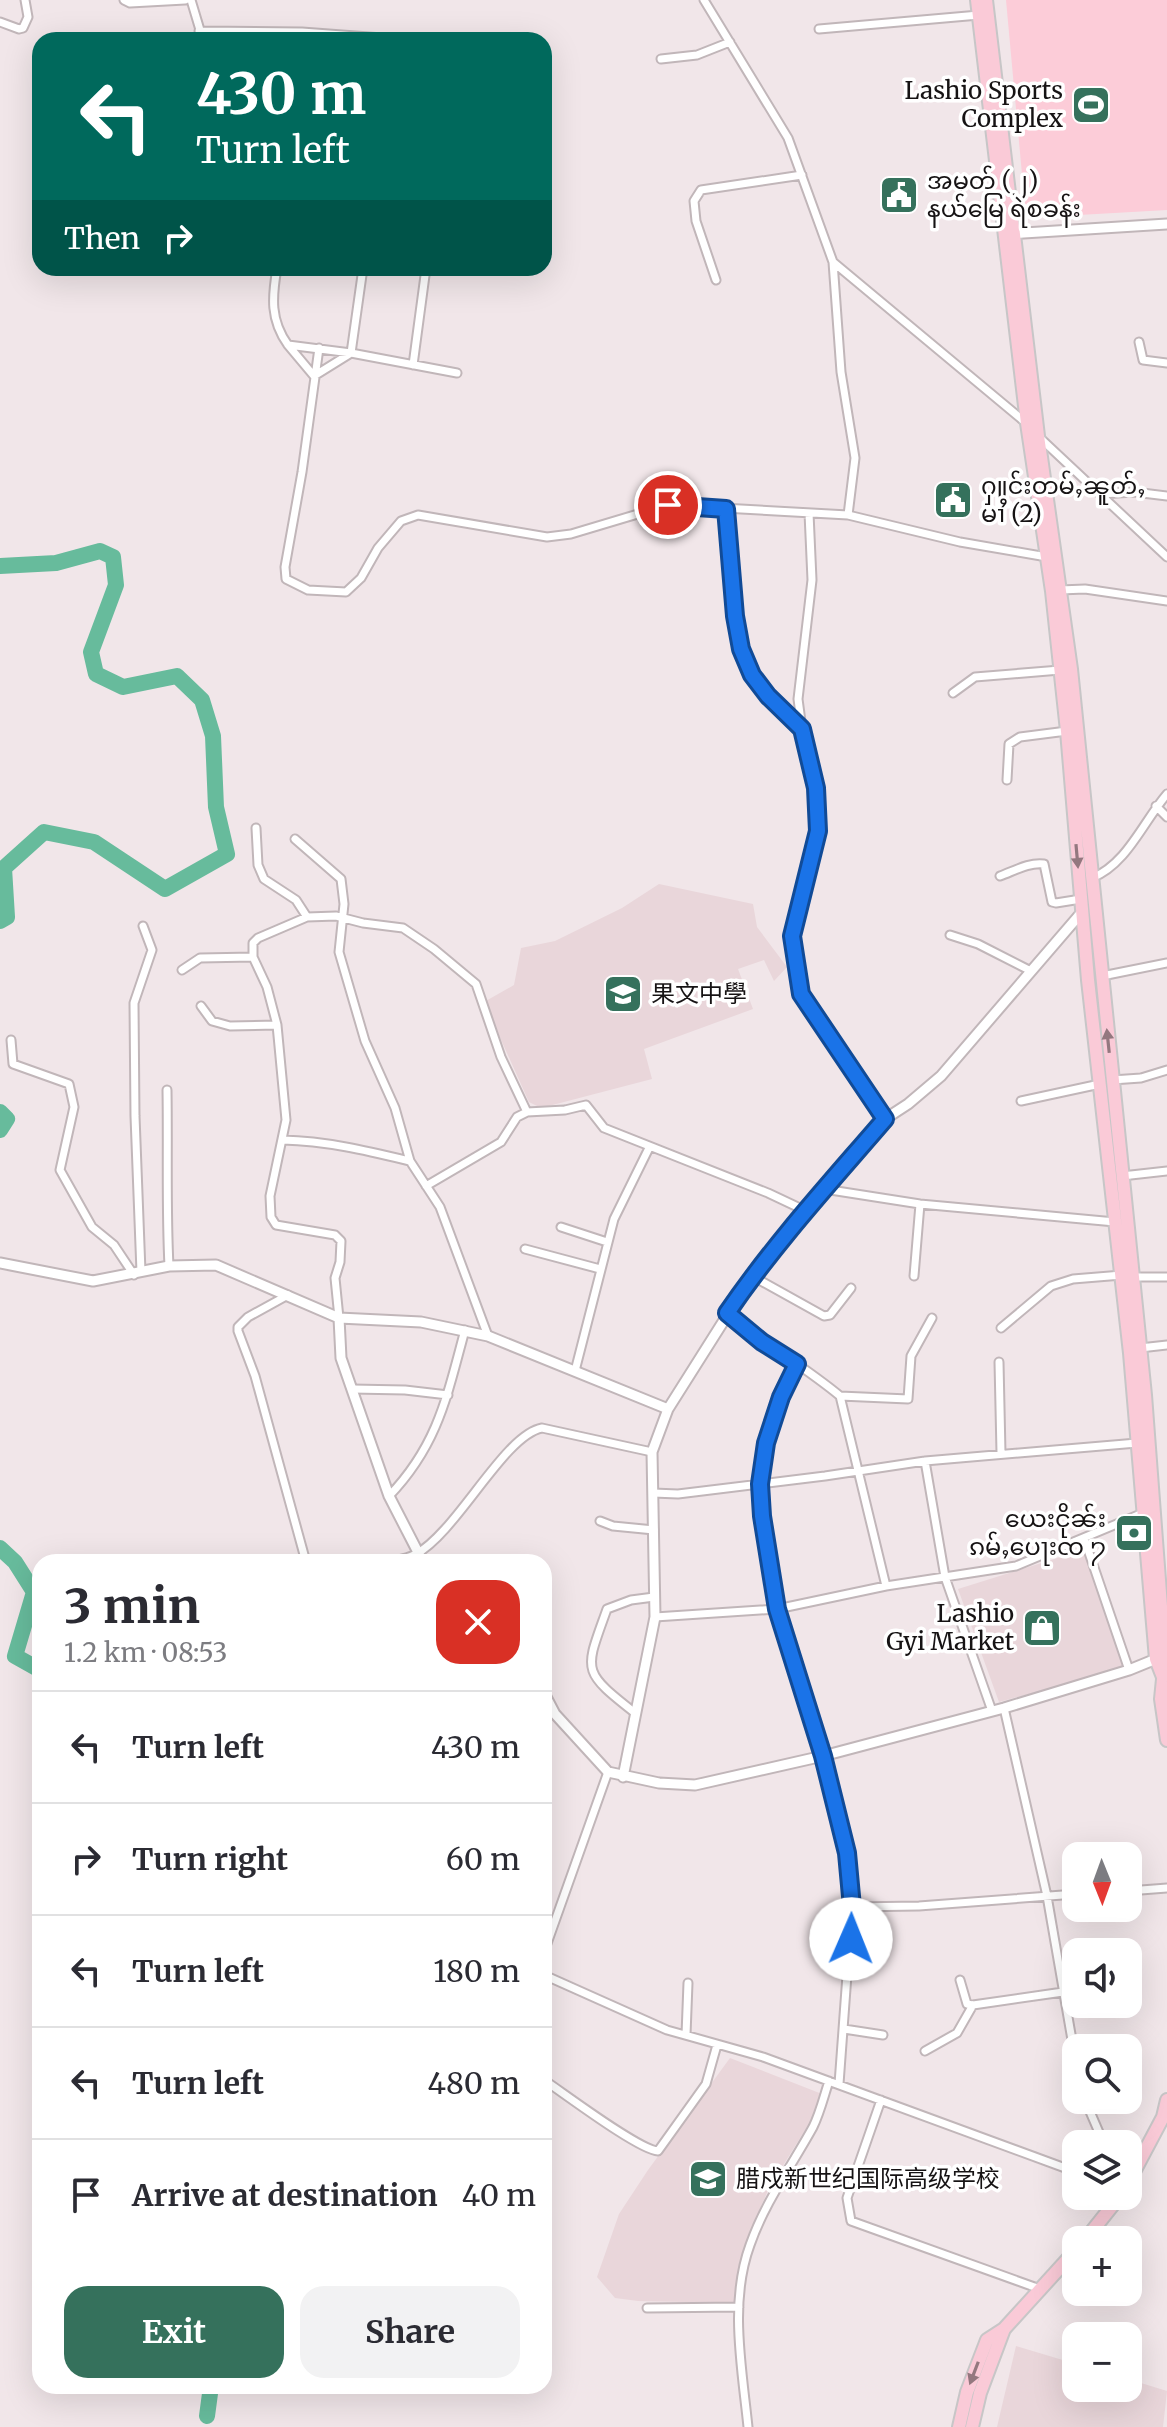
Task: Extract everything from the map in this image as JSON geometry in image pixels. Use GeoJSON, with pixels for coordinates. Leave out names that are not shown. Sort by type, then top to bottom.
{"type":"FeatureCollection","features":[{"type":"Feature","properties":{"kind":"main road"},"geometry":{"type":"LineString","coordinates":[[977,0],[1060,590],[1092,878],[1102,976],[1115,1222],[1140,1348],[1165,1659],[1162,1718],[1167,1740]]}},
{"type":"Feature","properties":{"kind":"main road"},"geometry":{"type":"LineString","coordinates":[[986,0],[1027,423],[1047,557],[1067,731],[1082,905],[1122,1176],[1137,1443],[1156,1659],[1164,1677]]}},
{"type":"Feature","properties":{"kind":"main road"},"geometry":{"type":"LineString","coordinates":[[1142,2158],[1165,2118],[1167,2100]]}},
{"type":"Feature","properties":{"kind":"main road"},"geometry":{"type":"LineString","coordinates":[[1096,2226],[1109,2210]]}},
{"type":"Feature","properties":{"kind":"main road"},"geometry":{"type":"LineString","coordinates":[[959,2427],[967,2392],[987,2340],[1004,2329],[1062,2265]]}},
{"type":"Feature","properties":{"kind":"main road"},"geometry":{"type":"LineString","coordinates":[[972,2427],[980,2393],[1004,2329]]}},
{"type":"Feature","properties":{"kind":"street"},"geometry":{"type":"LineString","coordinates":[[0,22],[23,28],[28,17],[25,0]]}},
{"type":"Feature","properties":{"kind":"street"},"geometry":{"type":"LineString","coordinates":[[124,0],[130,3],[188,0],[199,31],[302,32]]}},
{"type":"Feature","properties":{"kind":"street"},"geometry":{"type":"LineString","coordinates":[[704,0],[788,138],[833,262],[841,372],[855,458],[848,515]]}},
{"type":"Feature","properties":{"kind":"street"},"geometry":{"type":"LineString","coordinates":[[819,29],[979,15]]}},
{"type":"Feature","properties":{"kind":"street"},"geometry":{"type":"LineString","coordinates":[[661,59],[697,55],[730,42]]}},
{"type":"Feature","properties":{"kind":"street"},"geometry":{"type":"LineString","coordinates":[[716,280],[696,221],[694,201],[701,190],[802,175]]}},
{"type":"Feature","properties":{"kind":"street"},"geometry":{"type":"LineString","coordinates":[[1010,234],[1167,224]]}},
{"type":"Feature","properties":{"kind":"street"},"geometry":{"type":"LineString","coordinates":[[833,262],[1027,423],[1167,557]]}},
{"type":"Feature","properties":{"kind":"street"},"geometry":{"type":"LineString","coordinates":[[275,276],[273,317],[288,345],[314,376]]}},
{"type":"Feature","properties":{"kind":"street"},"geometry":{"type":"LineString","coordinates":[[351,353],[362,276]]}},
{"type":"Feature","properties":{"kind":"street"},"geometry":{"type":"LineString","coordinates":[[413,365],[425,276]]}},
{"type":"Feature","properties":{"kind":"street"},"geometry":{"type":"LineString","coordinates":[[1139,342],[1143,360],[1167,363]]}},
{"type":"Feature","properties":{"kind":"street"},"geometry":{"type":"LineString","coordinates":[[288,345],[351,353],[457,373]]}},
{"type":"Feature","properties":{"kind":"street"},"geometry":{"type":"LineString","coordinates":[[319,348],[285,567],[286,579],[308,590],[346,592],[361,578],[378,548],[401,521],[418,515],[547,537],[571,534],[668,505],[848,515],[960,542],[1047,557]]}},
{"type":"Feature","properties":{"kind":"street"},"geometry":{"type":"LineString","coordinates":[[314,376],[351,353]]}},
{"type":"Feature","properties":{"kind":"street"},"geometry":{"type":"LineString","coordinates":[[1101,494],[1134,492],[1167,496]]}},
{"type":"Feature","properties":{"kind":"street"},"geometry":{"type":"LineString","coordinates":[[726,509],[735,616],[741,649],[752,675],[768,696],[802,729]]}},
{"type":"Feature","properties":{"kind":"street"},"geometry":{"type":"LineString","coordinates":[[809,513],[812,580],[798,699],[816,788],[818,831],[792,936],[796,971],[801,994],[885,1119]]}},
{"type":"Feature","properties":{"kind":"street"},"geometry":{"type":"LineString","coordinates":[[1060,590],[1085,589],[1167,601]]}},
{"type":"Feature","properties":{"kind":"street"},"geometry":{"type":"LineString","coordinates":[[953,693],[975,677],[1060,670]]}},
{"type":"Feature","properties":{"kind":"street"},"geometry":{"type":"LineString","coordinates":[[1007,780],[1009,744],[1020,737],[1067,731]]}},
{"type":"Feature","properties":{"kind":"street"},"geometry":{"type":"LineString","coordinates":[[1092,878],[1106,873],[1120,859],[1167,794]]}},
{"type":"Feature","properties":{"kind":"street"},"geometry":{"type":"LineString","coordinates":[[1156,806],[1167,817]]}},
{"type":"Feature","properties":{"kind":"street"},"geometry":{"type":"LineString","coordinates":[[256,828],[258,865],[264,879],[296,900],[307,917]]}},
{"type":"Feature","properties":{"kind":"street"},"geometry":{"type":"LineString","coordinates":[[295,839],[341,879],[344,904],[339,952],[365,1041],[395,1108],[410,1161],[440,1207],[488,1336]]}},
{"type":"Feature","properties":{"kind":"street"},"geometry":{"type":"LineString","coordinates":[[1000,876],[1033,863],[1041,863],[1047,871],[1052,902],[1082,905]]}},
{"type":"Feature","properties":{"kind":"street"},"geometry":{"type":"LineString","coordinates":[[623,1777],[655,1617],[652,1452],[668,1409],[752,1276],[804,1210],[885,1119],[941,1076],[1031,971],[1082,905]]}},
{"type":"Feature","properties":{"kind":"street"},"geometry":{"type":"LineString","coordinates":[[418,1554],[389,1496],[341,1358],[335,1278],[341,1241],[335,1235],[276,1225],[271,1217],[274,1170],[286,1120],[277,1025],[267,987],[253,957],[253,943],[307,917],[341,917],[403,928],[476,984],[501,1057],[527,1112]]}},
{"type":"Feature","properties":{"kind":"street"},"geometry":{"type":"LineString","coordinates":[[137,1274],[134,1003],[152,950],[143,926]]}},
{"type":"Feature","properties":{"kind":"street"},"geometry":{"type":"LineString","coordinates":[[950,935],[978,944],[1031,971]]}},
{"type":"Feature","properties":{"kind":"street"},"geometry":{"type":"LineString","coordinates":[[182,970],[200,958],[253,957]]}},
{"type":"Feature","properties":{"kind":"street"},"geometry":{"type":"LineString","coordinates":[[1102,976],[1167,963]]}},
{"type":"Feature","properties":{"kind":"street"},"geometry":{"type":"LineString","coordinates":[[201,1006],[212,1021],[230,1026],[277,1025]]}},
{"type":"Feature","properties":{"kind":"street"},"geometry":{"type":"LineString","coordinates":[[11,1040],[13,1064],[69,1084],[74,1107],[60,1170],[92,1227],[114,1245],[137,1274]]}},
{"type":"Feature","properties":{"kind":"street"},"geometry":{"type":"LineString","coordinates":[[1021,1101],[1106,1082],[1141,1078],[1167,1070]]}},
{"type":"Feature","properties":{"kind":"street"},"geometry":{"type":"LineString","coordinates":[[167,1090],[169,1266]]}},
{"type":"Feature","properties":{"kind":"street"},"geometry":{"type":"LineString","coordinates":[[426,1186],[501,1142],[517,1117],[527,1112],[565,1110],[586,1105],[604,1128],[804,1210]]}},
{"type":"Feature","properties":{"kind":"street"},"geometry":{"type":"LineString","coordinates":[[283,1140],[341,1145],[410,1161]]}},
{"type":"Feature","properties":{"kind":"street"},"geometry":{"type":"LineString","coordinates":[[575,1371],[614,1219],[649,1148]]}},
{"type":"Feature","properties":{"kind":"street"},"geometry":{"type":"LineString","coordinates":[[1122,1176],[1167,1171]]}},
{"type":"Feature","properties":{"kind":"street"},"geometry":{"type":"LineString","coordinates":[[824,1189],[920,1204],[1115,1222]]}},
{"type":"Feature","properties":{"kind":"street"},"geometry":{"type":"LineString","coordinates":[[914,1276],[920,1204]]}},
{"type":"Feature","properties":{"kind":"street"},"geometry":{"type":"LineString","coordinates":[[561,1227],[607,1242]]}},
{"type":"Feature","properties":{"kind":"street"},"geometry":{"type":"LineString","coordinates":[[525,1249],[600,1269]]}},
{"type":"Feature","properties":{"kind":"street"},"geometry":{"type":"LineString","coordinates":[[0,1263],[93,1281],[169,1266],[216,1265],[339,1318],[421,1322],[488,1336],[668,1409]]}},
{"type":"Feature","properties":{"kind":"street"},"geometry":{"type":"LineString","coordinates":[[752,1276],[824,1316],[830,1315],[851,1288]]}},
{"type":"Feature","properties":{"kind":"street"},"geometry":{"type":"LineString","coordinates":[[1001,1328],[1051,1286],[1073,1279],[1167,1277]]}},
{"type":"Feature","properties":{"kind":"street"},"geometry":{"type":"LineString","coordinates":[[288,1295],[248,1317],[238,1331],[255,1376],[304,1554]]}},
{"type":"Feature","properties":{"kind":"street"},"geometry":{"type":"LineString","coordinates":[[727,1313],[762,1342],[840,1396],[908,1399],[911,1356],[932,1318]]}},
{"type":"Feature","properties":{"kind":"street"},"geometry":{"type":"LineString","coordinates":[[389,1496],[411,1473],[428,1447],[448,1395],[465,1330]]}},
{"type":"Feature","properties":{"kind":"street"},"geometry":{"type":"LineString","coordinates":[[1140,1348],[1167,1345]]}},
{"type":"Feature","properties":{"kind":"street"},"geometry":{"type":"LineString","coordinates":[[999,1362],[1001,1453]]}},
{"type":"Feature","properties":{"kind":"street"},"geometry":{"type":"LineString","coordinates":[[797,1364],[781,1397],[770,1432],[760,1484],[777,1609],[823,1756],[847,1853],[852,1907],[839,2084]]}},
{"type":"Feature","properties":{"kind":"street"},"geometry":{"type":"LineString","coordinates":[[352,1389],[448,1395]]}},
{"type":"Feature","properties":{"kind":"street"},"geometry":{"type":"LineString","coordinates":[[840,1396],[886,1586]]}},
{"type":"Feature","properties":{"kind":"street"},"geometry":{"type":"LineString","coordinates":[[423,1554],[493,1469],[533,1430],[542,1428],[652,1452]]}},
{"type":"Feature","properties":{"kind":"street"},"geometry":{"type":"LineString","coordinates":[[653,1493],[678,1494],[1001,1453],[1137,1443]]}},
{"type":"Feature","properties":{"kind":"street"},"geometry":{"type":"LineString","coordinates":[[925,1461],[945,1577],[992,1711]]}},
{"type":"Feature","properties":{"kind":"street"},"geometry":{"type":"LineString","coordinates":[[655,1617],[777,1609],[886,1586],[1016,1566],[1143,1513]]}},
{"type":"Feature","properties":{"kind":"street"},"geometry":{"type":"LineString","coordinates":[[600,1521],[613,1526],[654,1530]]}},
{"type":"Feature","properties":{"kind":"street"},"geometry":{"type":"LineString","coordinates":[[1084,1538],[1129,1670]]}},
{"type":"Feature","properties":{"kind":"street"},"geometry":{"type":"LineString","coordinates":[[635,1713],[607,1691],[591,1668],[590,1658],[607,1609],[631,1600],[654,1597]]}},
{"type":"Feature","properties":{"kind":"street"},"geometry":{"type":"LineString","coordinates":[[552,1708],[608,1772],[659,1783],[695,1785],[823,1756],[1004,1708],[1156,1659]]}},
{"type":"Feature","properties":{"kind":"street"},"geometry":{"type":"LineString","coordinates":[[1004,1708],[1047,1896],[1062,1986]]}},
{"type":"Feature","properties":{"kind":"street"},"geometry":{"type":"LineString","coordinates":[[552,1930],[608,1772]]}},
{"type":"Feature","properties":{"kind":"street"},"geometry":{"type":"LineString","coordinates":[[1142,1890],[1167,1888]]}},
{"type":"Feature","properties":{"kind":"street"},"geometry":{"type":"LineString","coordinates":[[852,1907],[919,1906],[1062,1895]]}},
{"type":"Feature","properties":{"kind":"street"},"geometry":{"type":"LineString","coordinates":[[552,1979],[667,2030],[763,2057],[1062,2167]]}},
{"type":"Feature","properties":{"kind":"street"},"geometry":{"type":"LineString","coordinates":[[960,1980],[967,2004],[973,2005],[1062,1992]]}},
{"type":"Feature","properties":{"kind":"street"},"geometry":{"type":"LineString","coordinates":[[686,2035],[688,1983]]}},
{"type":"Feature","properties":{"kind":"street"},"geometry":{"type":"LineString","coordinates":[[925,2051],[957,2033],[973,2005]]}},
{"type":"Feature","properties":{"kind":"street"},"geometry":{"type":"LineString","coordinates":[[844,2029],[883,2035]]}},
{"type":"Feature","properties":{"kind":"street"},"geometry":{"type":"LineString","coordinates":[[552,2085],[652,2151],[658,2151],[706,2084],[717,2045]]}},
{"type":"Feature","properties":{"kind":"street"},"geometry":{"type":"LineString","coordinates":[[748,2427],[739,2307],[749,2247],[776,2186],[814,2124],[829,2081]]}},
{"type":"Feature","properties":{"kind":"street"},"geometry":{"type":"LineString","coordinates":[[881,2100],[847,2198],[851,2221],[1040,2289]]}},
{"type":"Feature","properties":{"kind":"street"},"geometry":{"type":"LineString","coordinates":[[647,2308],[739,2307]]}},
{"type":"Feature","properties":{"kind":"shaded area","name":"Lashio Sports Complex"},"geometry":{"type":"Polygon","coordinates":[[[1006,0],[1167,0],[1167,210],[1026,218],[1006,0]]]}},
{"type":"Feature","properties":{"kind":"shaded area","name":"果文中學"},"geometry":{"type":"Polygon","coordinates":[[[659,884],[753,904],[757,927],[787,967],[774,981],[764,960],[738,969],[753,1009],[644,1049],[652,1079],[541,1108],[529,1102],[484,1002],[514,985],[521,948],[555,941],[622,908],[659,884]]]}},
{"type":"Feature","properties":{"kind":"shaded area","name":"Lashio Gyi Market"},"geometry":{"type":"Polygon","coordinates":[[[1083,1550],[1125,1668],[999,1702],[958,1589],[1083,1550]]]}},
{"type":"Feature","properties":{"kind":"shaded area","name":"腊戍新世纪国际高级学校"},"geometry":{"type":"Polygon","coordinates":[[[730,2058],[822,2094],[812,2119],[769,2188],[746,2241],[734,2303],[615,2298],[597,2277],[619,2214],[730,2058]]]}},
{"type":"Feature","properties":{"kind":"shaded area"},"geometry":{"type":"Polygon","coordinates":[[[1016,2346],[1062,2360],[1062,2402],[1142,2402],[1142,2383],[1167,2391],[1163,2427],[997,2427],[1016,2346]]]}},
{"type":"Feature","properties":{"kind":"waterway"},"geometry":{"type":"LineString","coordinates":[[0,566],[56,563],[100,551],[113,557],[116,585],[91,652],[96,674],[123,687],[177,676],[202,700],[213,736],[216,807],[227,854],[165,889],[94,842],[44,832],[4,868],[7,917],[0,921]]}},
{"type":"Feature","properties":{"kind":"waterway"},"geometry":{"type":"LineString","coordinates":[[0,1112],[7,1119],[0,1130]]}},
{"type":"Feature","properties":{"kind":"waterway"},"geometry":{"type":"LineString","coordinates":[[0,1548],[15,1562],[32,1589]]}},
{"type":"Feature","properties":{"kind":"waterway"},"geometry":{"type":"LineString","coordinates":[[32,1599],[15,1656],[32,1666]]}},
{"type":"Feature","properties":{"kind":"waterway"},"geometry":{"type":"LineString","coordinates":[[207,2416],[210,2394]]}},
{"type":"Feature","properties":{"kind":"place","name":"Lashio Sports Complex"},"geometry":{"type":"Point","coordinates":[1091,105]}},
{"type":"Feature","properties":{"kind":"place","name":"အမှတ် (၂) နယ်မြေ ရဲစခန်း"},"geometry":{"type":"Point","coordinates":[899,195]}},
{"type":"Feature","properties":{"kind":"place","name":"ႁူင်းတမ်ႇၼူတ်ႇ မၢႆ (2)"},"geometry":{"type":"Point","coordinates":[953,500]}},
{"type":"Feature","properties":{"kind":"place","name":"果文中學"},"geometry":{"type":"Point","coordinates":[623,994]}},
{"type":"Feature","properties":{"kind":"place","name":"ယေးငိုၼ်း ၵမ်ႇပေႃးၸ ႒"},"geometry":{"type":"Point","coordinates":[1134,1533]}},
{"type":"Feature","properties":{"kind":"place","name":"Lashio Gyi Market"},"geometry":{"type":"Point","coordinates":[1042,1628]}},
{"type":"Feature","properties":{"kind":"place","name":"腊戍新世纪国际高级学校"},"geometry":{"type":"Point","coordinates":[708,2179]}},
{"type":"Feature","properties":{"kind":"route"},"geometry":{"type":"LineString","coordinates":[[668,505],[726,509],[735,616],[741,649],[752,675],[768,696],[802,729],[816,788],[818,831],[792,936],[801,994],[885,1119],[804,1210],[762,1262],[727,1313],[762,1342],[797,1364],[781,1397],[766,1443],[760,1484],[762,1516],[777,1609],[823,1756],[847,1853],[852,1907],[851,1939]]}}]}
